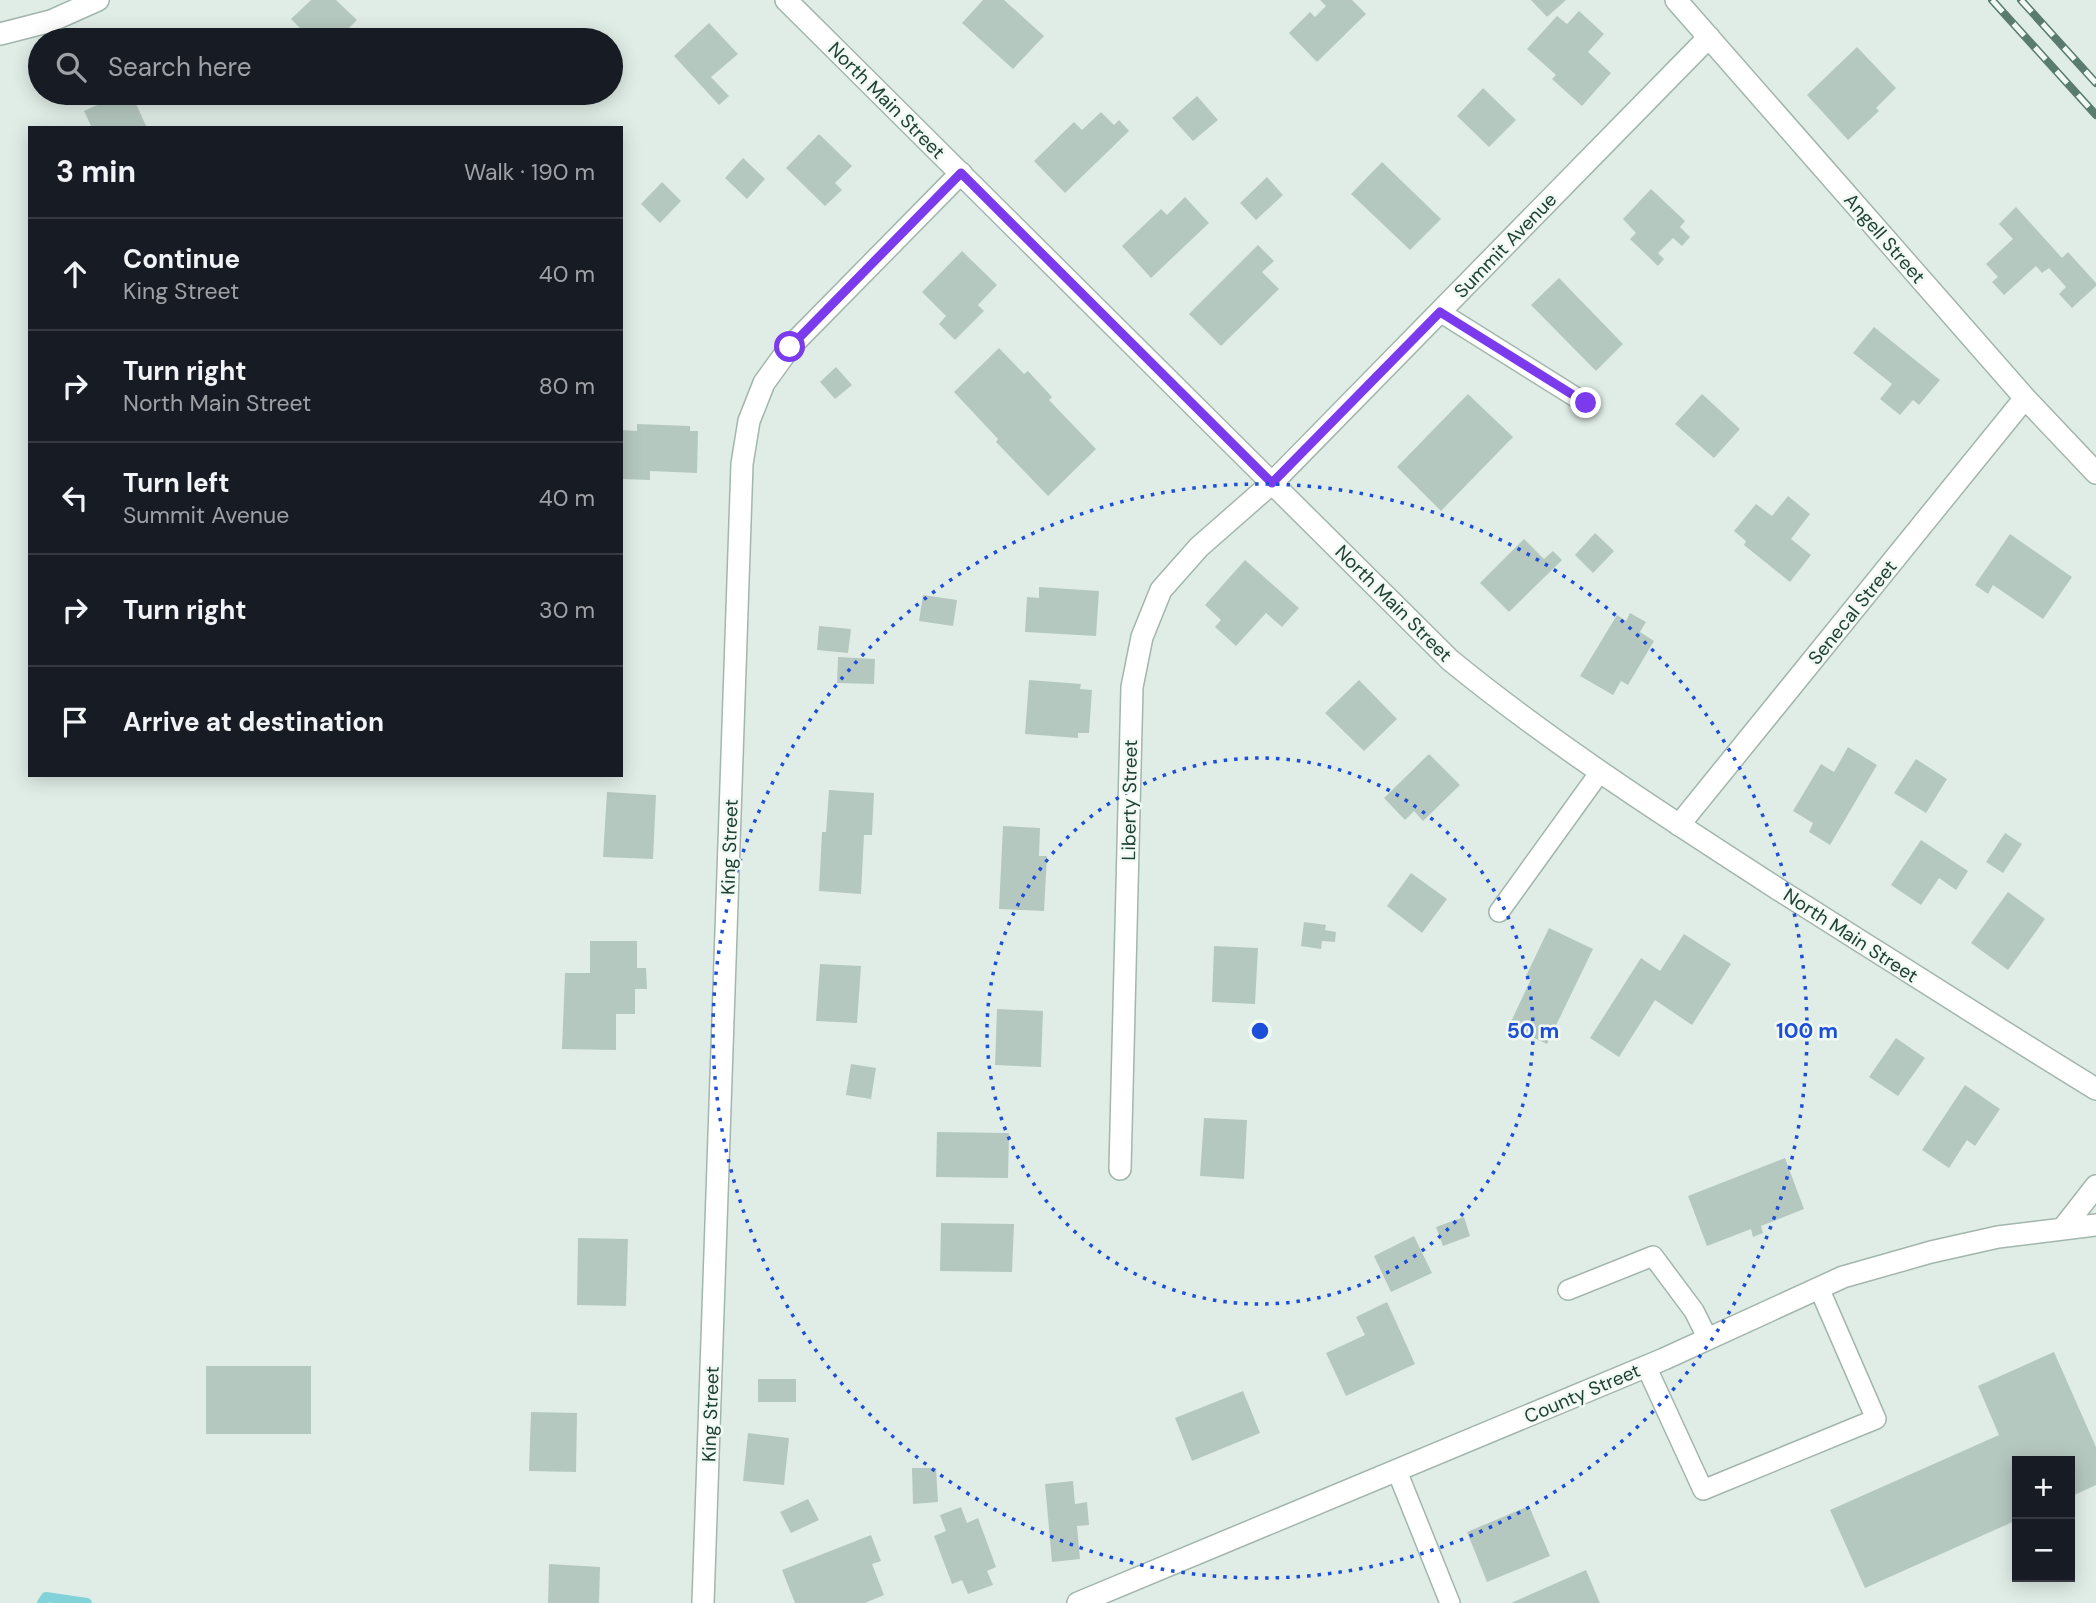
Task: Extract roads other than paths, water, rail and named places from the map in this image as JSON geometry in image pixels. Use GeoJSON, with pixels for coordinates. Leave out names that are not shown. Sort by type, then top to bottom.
{"type":"FeatureCollection","features":[{"type":"Feature","properties":{"kind":"street"},"geometry":{"type":"LineString","coordinates":[[0,34],[51,21],[98,0]]}},
{"type":"Feature","properties":{"kind":"street","name":"North Main Street"},"geometry":{"type":"LineString","coordinates":[[786,0],[1450,660],[1500,700],[1679,825],[2096,1089]]}},
{"type":"Feature","properties":{"kind":"street","name":"Angell Street"},"geometry":{"type":"LineString","coordinates":[[1676,0],[2025,398],[2096,473]]}},
{"type":"Feature","properties":{"kind":"street","name":"Summit Avenue"},"geometry":{"type":"LineString","coordinates":[[1272,483],[1709,37]]}},
{"type":"Feature","properties":{"kind":"street","name":"King Street"},"geometry":{"type":"LineString","coordinates":[[704,1603],[742,464],[749,421],[764,383],[790,347],[961,173]]}},
{"type":"Feature","properties":{"kind":"street","name":"Senecal Street"},"geometry":{"type":"LineString","coordinates":[[1679,825],[2025,398]]}},
{"type":"Feature","properties":{"kind":"street","name":"Liberty Street"},"geometry":{"type":"LineString","coordinates":[[1120,1169],[1132,688],[1142,637],[1161,590],[1199,547],[1272,483]]}},
{"type":"Feature","properties":{"kind":"street"},"geometry":{"type":"LineString","coordinates":[[2064,1227],[2096,1186]]}},
{"type":"Feature","properties":{"kind":"street","name":"County Street"},"geometry":{"type":"LineString","coordinates":[[1079,1603],[1646,1366],[1843,1277],[1931,1252],[1998,1237],[2096,1224]]}},
{"type":"Feature","properties":{"kind":"lane"},"geometry":{"type":"LineString","coordinates":[[1440,312],[1586,403]]}},
{"type":"Feature","properties":{"kind":"lane"},"geometry":{"type":"LineString","coordinates":[[1499,912],[1600,772]]}},
{"type":"Feature","properties":{"kind":"lane"},"geometry":{"type":"LineString","coordinates":[[1568,1290],[1653,1256],[1694,1311],[1708,1339]]}},
{"type":"Feature","properties":{"kind":"lane"},"geometry":{"type":"LineString","coordinates":[[1646,1366],[1703,1490],[1876,1419],[1819,1289]]}},
{"type":"Feature","properties":{"kind":"lane"},"geometry":{"type":"LineString","coordinates":[[1397,1471],[1450,1603]]}},
{"type":"Feature","properties":{"kind":"waterway"},"geometry":{"type":"LineString","coordinates":[[42,1603],[46,1597],[87,1603]]}},
{"type":"Feature","properties":{"kind":"railway"},"geometry":{"type":"LineString","coordinates":[[1992,0],[2096,115]]}},
{"type":"Feature","properties":{"kind":"railway"},"geometry":{"type":"LineString","coordinates":[[2021,0],[2096,83]]}}]}
